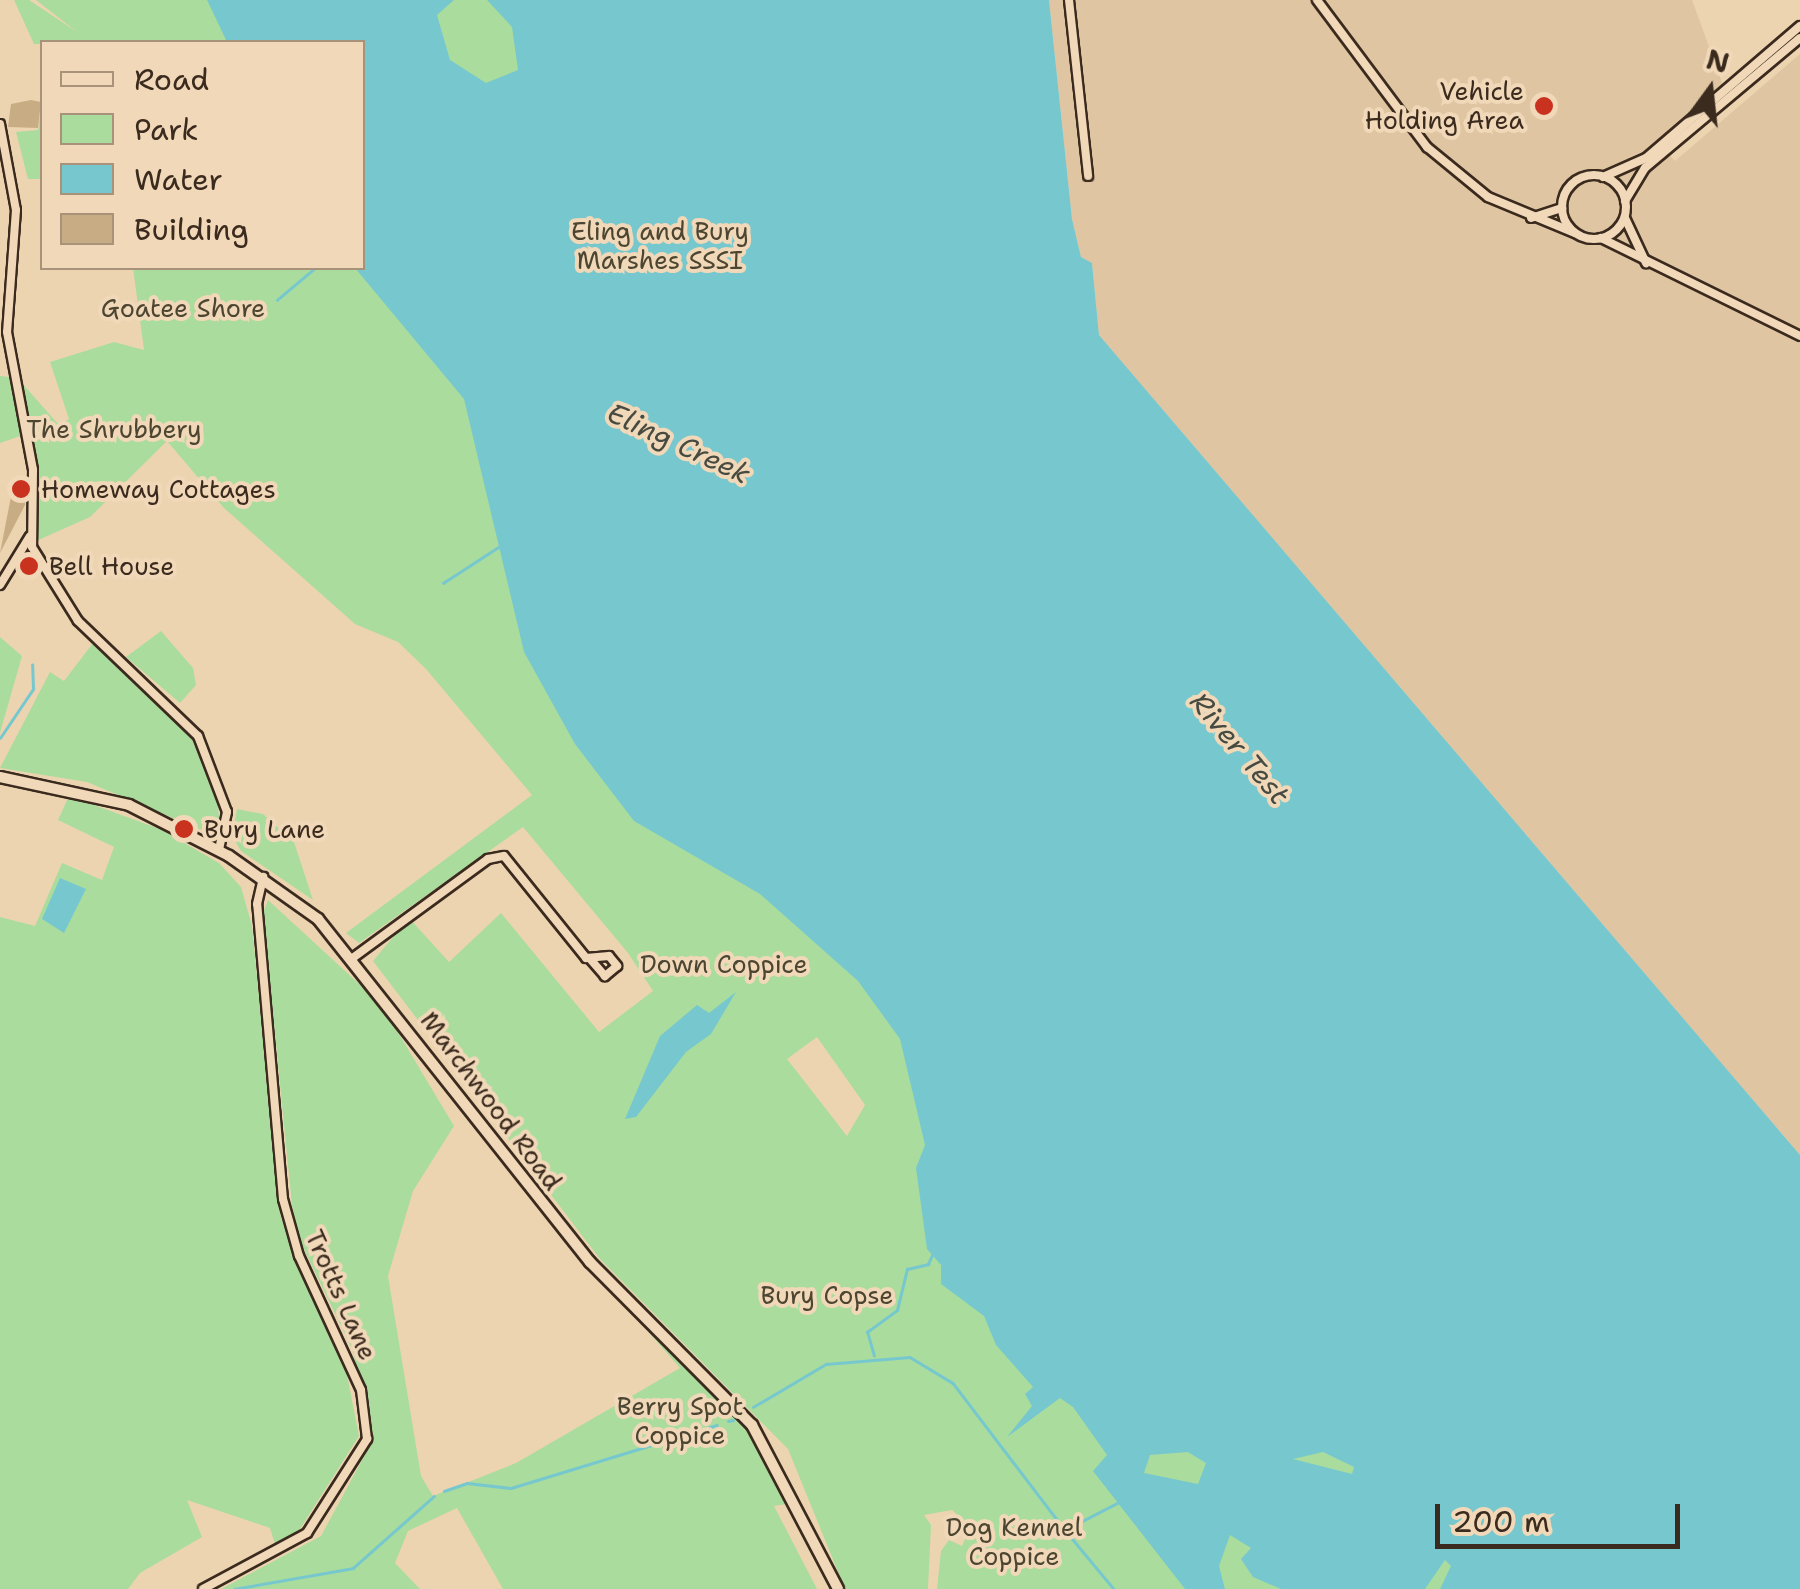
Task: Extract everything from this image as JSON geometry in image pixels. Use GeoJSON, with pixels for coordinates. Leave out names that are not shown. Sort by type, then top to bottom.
{"type":"FeatureCollection","features":[{"type":"Feature","properties":{"kind":"street"},"geometry":{"type":"LineString","coordinates":[[1068,0],[1088,176]]}},
{"type":"Feature","properties":{"kind":"street"},"geometry":{"type":"LineString","coordinates":[[1317,0],[1427,148],[1488,197],[1531,218],[1601,238],[1646,264],[1800,336]]}},
{"type":"Feature","properties":{"kind":"street"},"geometry":{"type":"LineString","coordinates":[[1646,264],[1625,216],[1625,201],[1645,168],[1800,26]]}},
{"type":"Feature","properties":{"kind":"street"},"geometry":{"type":"LineString","coordinates":[[1575,233],[1562,208],[1571,185],[1635,166],[1800,38]]}},
{"type":"Feature","properties":{"kind":"street"},"geometry":{"type":"LineString","coordinates":[[0,124],[16,210],[8,332],[33,470],[30,536],[57,597],[198,736],[227,812],[218,850]]}},
{"type":"Feature","properties":{"kind":"street"},"geometry":{"type":"LineString","coordinates":[[1603,177],[1625,201]]}},
{"type":"Feature","properties":{"kind":"street"},"geometry":{"type":"LineString","coordinates":[[1531,218],[1562,208]]}},
{"type":"Feature","properties":{"kind":"street"},"geometry":{"type":"LineString","coordinates":[[1601,238],[1625,216]]}},
{"type":"Feature","properties":{"kind":"street"},"geometry":{"type":"LineString","coordinates":[[0,586],[30,536]]}},
{"type":"Feature","properties":{"kind":"street","name":"Marchwood Road"},"geometry":{"type":"LineString","coordinates":[[0,777],[129,805],[218,850],[263,877],[354,957],[590,1262],[752,1424],[838,1589]]}},
{"type":"Feature","properties":{"kind":"street"},"geometry":{"type":"LineString","coordinates":[[354,957],[488,858],[504,856],[591,960]]}},
{"type":"Feature","properties":{"kind":"street","name":"Trotts Lane"},"geometry":{"type":"LineString","coordinates":[[203,1589],[307,1533],[366,1439],[361,1390],[298,1256],[283,1200],[257,904],[263,877]]}},
{"type":"Feature","properties":{"kind":"shaded area"},"geometry":{"type":"Polygon","coordinates":[[[1049,0],[1692,0],[1723,85],[1656,141],[1675,161],[1800,54],[1800,1155],[1099,335],[1092,263],[1081,257],[1072,219],[1049,0]]]}},
{"type":"Feature","properties":{"kind":"green space"},"geometry":{"type":"Polygon","coordinates":[[[14,0],[29,0],[77,32],[36,0],[970,0],[978,112],[1775,1589],[937,1589],[941,1551],[949,1540],[962,1546],[970,1527],[952,1510],[924,1515],[931,1525],[928,1589],[845,1589],[788,1449],[600,1259],[373,961],[409,918],[449,962],[501,913],[599,1032],[653,991],[628,953],[523,827],[359,943],[346,933],[532,795],[426,669],[398,642],[355,624],[224,508],[167,441],[90,517],[36,541],[37,479],[21,382],[59,425],[69,419],[50,362],[114,342],[144,350],[133,270],[365,270],[365,40],[40,40],[40,44],[34,44],[14,0]],[[817,1037],[787,1059],[847,1136],[865,1105],[817,1037]]]}},
{"type":"Feature","properties":{"kind":"green space"},"geometry":{"type":"Polygon","coordinates":[[[40,115],[40,179],[28,179],[16,132],[38,130],[40,115]]]}},
{"type":"Feature","properties":{"kind":"green space"},"geometry":{"type":"Polygon","coordinates":[[[0,376],[9,377],[23,435],[0,443],[0,376]]]}},
{"type":"Feature","properties":{"kind":"green space"},"geometry":{"type":"Polygon","coordinates":[[[161,631],[193,668],[196,685],[180,703],[126,657],[161,631]]]}},
{"type":"Feature","properties":{"kind":"green space"},"geometry":{"type":"Polygon","coordinates":[[[0,637],[22,656],[0,733],[0,637]]]}},
{"type":"Feature","properties":{"kind":"green space"},"geometry":{"type":"Polygon","coordinates":[[[93,643],[185,724],[217,796],[221,838],[87,782],[0,768],[50,672],[64,681],[93,643]]]}},
{"type":"Feature","properties":{"kind":"green space"},"geometry":{"type":"Polygon","coordinates":[[[69,796],[160,829],[219,863],[241,887],[252,926],[281,1218],[342,1350],[359,1436],[293,1540],[276,1547],[270,1528],[187,1500],[202,1537],[140,1573],[128,1589],[0,1589],[0,917],[35,926],[62,863],[102,880],[114,847],[58,820],[69,796]]]}},
{"type":"Feature","properties":{"kind":"green space"},"geometry":{"type":"Polygon","coordinates":[[[237,809],[263,814],[294,842],[313,900],[241,851],[232,836],[237,809]]]}},
{"type":"Feature","properties":{"kind":"green space","name":"Berry Spot Coppice"},"geometry":{"type":"Polygon","coordinates":[[[268,900],[381,1004],[454,1126],[413,1191],[388,1276],[421,1476],[433,1496],[516,1463],[680,1368],[615,1294],[732,1408],[770,1458],[793,1503],[774,1506],[817,1589],[503,1589],[457,1508],[408,1531],[395,1563],[420,1589],[221,1589],[321,1536],[374,1438],[352,1349],[299,1239],[292,1205],[263,913],[268,900]]]}},
{"type":"Feature","properties":{"kind":"water"},"geometry":{"type":"Polygon","coordinates":[[[207,0],[454,0],[437,15],[450,60],[486,83],[518,70],[512,27],[487,0],[1049,0],[1072,219],[1081,257],[1092,263],[1099,335],[1800,1155],[1800,1589],[1440,1589],[1451,1566],[1445,1560],[1425,1589],[1281,1589],[1253,1577],[1241,1559],[1251,1548],[1230,1535],[1219,1566],[1225,1589],[1185,1589],[1093,1471],[1107,1455],[1073,1407],[1060,1398],[1007,1437],[1032,1406],[1025,1394],[1033,1387],[996,1345],[984,1316],[941,1284],[941,1265],[927,1249],[916,1168],[925,1145],[900,1039],[858,981],[760,894],[634,821],[575,744],[524,652],[464,399],[357,270],[365,270],[365,40],[226,40],[207,0]],[[1188,1452],[1150,1455],[1144,1473],[1198,1484],[1206,1463],[1188,1452]],[[1323,1452],[1293,1459],[1352,1474],[1354,1467],[1323,1452]]]}},
{"type":"Feature","properties":{"kind":"water"},"geometry":{"type":"Polygon","coordinates":[[[60,878],[86,889],[64,933],[42,919],[60,878]]]}},
{"type":"Feature","properties":{"kind":"water"},"geometry":{"type":"Polygon","coordinates":[[[736,992],[711,1034],[686,1052],[636,1117],[625,1119],[660,1036],[697,1005],[709,1013],[736,992]]]}},
{"type":"Feature","properties":{"kind":"building"},"geometry":{"type":"Polygon","coordinates":[[[40,102],[38,128],[8,127],[11,104],[40,102]]]}},
{"type":"Feature","properties":{"kind":"building"},"geometry":{"type":"Polygon","coordinates":[[[15,476],[25,476],[25,505],[0,553],[15,476]]]}},
{"type":"Feature","properties":{"kind":"waterway"},"geometry":{"type":"LineString","coordinates":[[277,300],[313,270]]}},
{"type":"Feature","properties":{"kind":"waterway"},"geometry":{"type":"LineString","coordinates":[[443,583],[503,544]]}},
{"type":"Feature","properties":{"kind":"waterway"},"geometry":{"type":"LineString","coordinates":[[0,738],[33,689],[32,665]]}},
{"type":"Feature","properties":{"kind":"waterway"},"geometry":{"type":"LineString","coordinates":[[874,1356],[867,1332],[897,1310],[907,1269],[928,1264],[932,1255]]}},
{"type":"Feature","properties":{"kind":"waterway"},"geometry":{"type":"LineString","coordinates":[[753,1407],[826,1364],[910,1357],[953,1383],[1065,1530],[1117,1503]]}},
{"type":"Feature","properties":{"kind":"waterway"},"geometry":{"type":"LineString","coordinates":[[728,1421],[733,1420]]}},
{"type":"Feature","properties":{"kind":"waterway"},"geometry":{"type":"LineString","coordinates":[[444,1491],[467,1483],[511,1488],[717,1425]]}},
{"type":"Feature","properties":{"kind":"waterway"},"geometry":{"type":"LineString","coordinates":[[234,1589],[353,1568],[434,1496]]}},
{"type":"Feature","properties":{"kind":"waterway"},"geometry":{"type":"LineString","coordinates":[[1065,1530],[1114,1589]]}},
{"type":"Feature","properties":{"kind":"place","name":"Vehicle Holding Area"},"geometry":{"type":"Point","coordinates":[1544,106]}},
{"type":"Feature","properties":{"kind":"place","name":"Homeway Cottages"},"geometry":{"type":"Point","coordinates":[21,489]}},
{"type":"Feature","properties":{"kind":"place","name":"Bell House"},"geometry":{"type":"Point","coordinates":[29,566]}},
{"type":"Feature","properties":{"kind":"place","name":"Bury Lane"},"geometry":{"type":"Point","coordinates":[184,829]}},
{"type":"Feature","properties":{"kind":"park label","name":"Eling and Bury Marshes SSSI"},"geometry":{"type":"Point","coordinates":[660,246]}},
{"type":"Feature","properties":{"kind":"park label","name":"Goatee Shore"},"geometry":{"type":"Point","coordinates":[183,308]}},
{"type":"Feature","properties":{"kind":"park label","name":"The Shrubbery"},"geometry":{"type":"Point","coordinates":[114,429]}},
{"type":"Feature","properties":{"kind":"park label","name":"Down Coppice"},"geometry":{"type":"Point","coordinates":[724,964]}},
{"type":"Feature","properties":{"kind":"park label","name":"Bury Copse"},"geometry":{"type":"Point","coordinates":[827,1295]}},
{"type":"Feature","properties":{"kind":"park label","name":"Dog Kennel Coppice"},"geometry":{"type":"Point","coordinates":[1014,1542]}},
{"type":"Feature","properties":{"kind":"water label","name":"Eling Creek"},"geometry":{"type":"Point","coordinates":[679,443]}},
{"type":"Feature","properties":{"kind":"water label","name":"River Test"},"geometry":{"type":"Point","coordinates":[1240,748]}}]}
